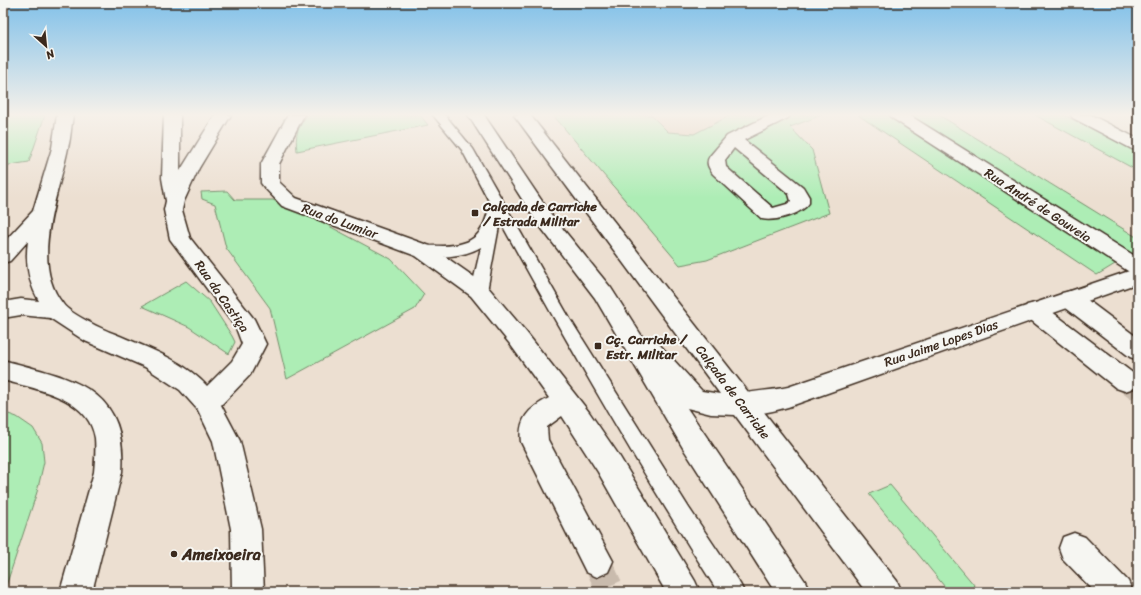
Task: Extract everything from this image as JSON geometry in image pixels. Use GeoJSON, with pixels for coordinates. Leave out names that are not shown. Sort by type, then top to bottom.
{"type":"FeatureCollection","features":[{"type":"Feature","properties":{"kind":"main road"},"geometry":{"type":"LineString","coordinates":[[56,311],[39,282],[37,255],[40,214],[61,143]]}},
{"type":"Feature","properties":{"kind":"main road","name":"Rua da Castiça"},"geometry":{"type":"LineString","coordinates":[[172,143],[171,178],[175,201]]}},
{"type":"Feature","properties":{"kind":"main road","name":"Rua da Castiça"},"geometry":{"type":"LineString","coordinates":[[206,143],[190,168],[175,201],[173,210],[180,239],[246,325],[254,344],[241,368],[207,403]]}},
{"type":"Feature","properties":{"kind":"main road","name":"Rua do Lumiar"},"geometry":{"type":"LineString","coordinates":[[281,143],[270,164],[270,182],[289,202],[423,251],[478,291]]}},
{"type":"Feature","properties":{"kind":"main road"},"geometry":{"type":"LineString","coordinates":[[494,143],[543,217],[603,293],[693,440],[794,592]]}},
{"type":"Feature","properties":{"kind":"main road","name":"Calçada de Carriche"},"geometry":{"type":"LineString","coordinates":[[543,143],[886,592]]}},
{"type":"Feature","properties":{"kind":"main road"},"geometry":{"type":"LineString","coordinates":[[730,143],[716,160],[719,170],[769,215],[794,208],[800,203],[800,197],[797,191],[738,143]]}},
{"type":"Feature","properties":{"kind":"main road","name":"Rua André de Gouveia"},"geometry":{"type":"LineString","coordinates":[[942,143],[1138,268]]}},
{"type":"Feature","properties":{"kind":"main road"},"geometry":{"type":"LineString","coordinates":[[3,256],[40,214]]}},
{"type":"Feature","properties":{"kind":"main road","name":"Rua Jaime Lopes Dias"},"geometry":{"type":"LineString","coordinates":[[603,293],[693,399],[713,405],[743,404],[777,400],[1138,275]]}},
{"type":"Feature","properties":{"kind":"main road"},"geometry":{"type":"LineString","coordinates":[[478,291],[518,338],[566,401],[608,463],[684,592]]}},
{"type":"Feature","properties":{"kind":"main road"},"geometry":{"type":"LineString","coordinates":[[1070,299],[1138,351]]}},
{"type":"Feature","properties":{"kind":"main road"},"geometry":{"type":"LineString","coordinates":[[3,310],[21,307],[56,311],[88,330],[93,335],[154,360],[189,383],[207,403],[226,441],[246,529],[248,592]]}},
{"type":"Feature","properties":{"kind":"main road"},"geometry":{"type":"LineString","coordinates":[[1035,311],[1125,381]]}},
{"type":"Feature","properties":{"kind":"main road"},"geometry":{"type":"LineString","coordinates":[[3,370],[61,388],[78,396],[96,412],[103,422],[109,439],[110,460],[106,484],[76,592]]}},
{"type":"Feature","properties":{"kind":"main road"},"geometry":{"type":"LineString","coordinates":[[566,401],[543,414],[534,423],[532,431],[535,442],[597,561]]}},
{"type":"Feature","properties":{"kind":"main road"},"geometry":{"type":"LineString","coordinates":[[1074,548],[1117,592]]}},
{"type":"Feature","properties":{"kind":"lane"},"geometry":{"type":"LineString","coordinates":[[462,143],[467,149],[564,323],[681,515],[732,592]]}},
{"type":"Feature","properties":{"kind":"lane"},"geometry":{"type":"LineString","coordinates":[[478,291],[497,202]]}},
{"type":"Feature","properties":{"kind":"lane"},"geometry":{"type":"LineString","coordinates":[[423,251],[447,251],[464,248],[478,242],[492,225]]}},
{"type":"Feature","properties":{"kind":"green space"},"geometry":{"type":"Polygon","coordinates":[[[3,143],[36,143],[29,162],[3,166],[3,143]]]}},
{"type":"Feature","properties":{"kind":"green space"},"geometry":{"type":"Polygon","coordinates":[[[296,143],[338,143],[297,151],[296,143]]]}},
{"type":"Feature","properties":{"kind":"green space"},"geometry":{"type":"Polygon","coordinates":[[[577,143],[805,143],[812,150],[829,213],[707,260],[680,265],[577,143]]]}},
{"type":"Feature","properties":{"kind":"green space"},"geometry":{"type":"Polygon","coordinates":[[[899,143],[984,143],[1138,238],[1138,250],[1097,275],[899,143]]]}},
{"type":"Feature","properties":{"kind":"green space"},"geometry":{"type":"Polygon","coordinates":[[[1086,143],[1120,143],[1138,152],[1138,171],[1086,143]]]}},
{"type":"Feature","properties":{"kind":"green space"},"geometry":{"type":"Polygon","coordinates":[[[227,191],[235,200],[273,200],[314,218],[391,259],[424,294],[415,309],[287,379],[270,308],[226,248],[215,204],[202,199],[201,192],[227,191]]]}},
{"type":"Feature","properties":{"kind":"green space"},"geometry":{"type":"Polygon","coordinates":[[[186,281],[210,302],[232,336],[235,342],[229,354],[189,327],[142,306],[186,281]]]}},
{"type":"Feature","properties":{"kind":"green space"},"geometry":{"type":"Polygon","coordinates":[[[3,412],[17,417],[33,428],[42,443],[44,462],[37,492],[4,592],[3,412]]]}},
{"type":"Feature","properties":{"kind":"green space"},"geometry":{"type":"Polygon","coordinates":[[[890,485],[980,592],[949,592],[869,494],[890,485]]]}},
{"type":"Feature","properties":{"kind":"tunnel"},"geometry":{"type":"LineString","coordinates":[[1125,381],[1138,391]]}},
{"type":"Feature","properties":{"kind":"tunnel"},"geometry":{"type":"LineString","coordinates":[[597,561],[611,592]]}},
{"type":"Feature","properties":{"kind":"place","name":"Calçada de Carriche / Estrada Militar"},"geometry":{"type":"Point","coordinates":[475,213]}},
{"type":"Feature","properties":{"kind":"place","name":"Cç. Carriche / Estr. Militar"},"geometry":{"type":"Point","coordinates":[598,346]}},
{"type":"Feature","properties":{"kind":"place","name":"Ameixoeira"},"geometry":{"type":"Point","coordinates":[174,554]}}]}
